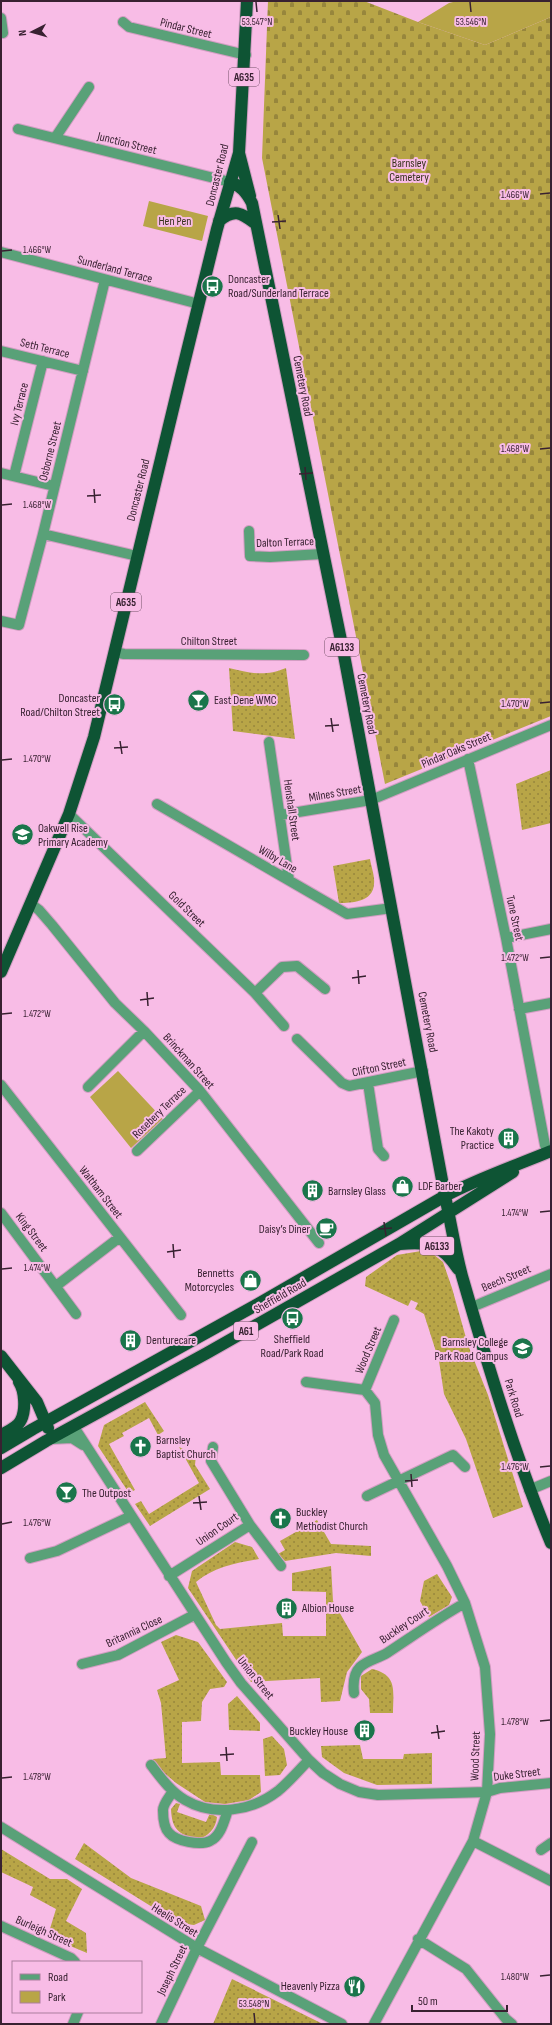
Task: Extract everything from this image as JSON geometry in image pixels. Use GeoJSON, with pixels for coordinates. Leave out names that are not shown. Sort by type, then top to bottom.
{"type":"FeatureCollection","features":[{"type":"Feature","properties":{"kind":"highway","name":"Doncaster Road"},"geometry":{"type":"LineString","coordinates":[[1,972],[69,814],[90,751],[219,221],[239,153],[246,55],[247,1]]}},
{"type":"Feature","properties":{"kind":"highway","name":"A6133"},"geometry":{"type":"LineString","coordinates":[[239,153],[252,202]]}},
{"type":"Feature","properties":{"kind":"highway","name":"Cemetery Road"},"geometry":{"type":"LineString","coordinates":[[230,182],[238,185],[244,190],[252,202],[392,908],[445,1196]]}},
{"type":"Feature","properties":{"kind":"highway"},"geometry":{"type":"LineString","coordinates":[[219,221],[228,214],[237,213],[244,215],[256,224]]}},
{"type":"Feature","properties":{"kind":"highway","name":"Sheffield Road"},"geometry":{"type":"LineString","coordinates":[[1,1448],[46,1421],[258,1304],[445,1196],[472,1182],[550,1152]]}},
{"type":"Feature","properties":{"kind":"highway","name":"Sheffield Road"},"geometry":{"type":"LineString","coordinates":[[1,1468],[46,1441],[74,1427],[284,1310],[399,1244],[527,1162]]}},
{"type":"Feature","properties":{"kind":"highway","name":"A6133"},"geometry":{"type":"LineString","coordinates":[[445,1196],[449,1211]]}},
{"type":"Feature","properties":{"kind":"highway","name":"Park Road"},"geometry":{"type":"LineString","coordinates":[[449,1211],[462,1275],[529,1490],[551,1543]]}},
{"type":"Feature","properties":{"kind":"highway","name":"A6133"},"geometry":{"type":"LineString","coordinates":[[399,1244],[413,1242],[434,1245],[450,1257],[462,1275]]}},
{"type":"Feature","properties":{"kind":"highway"},"geometry":{"type":"LineString","coordinates":[[1,1356],[22,1385],[23,1397],[22,1419],[17,1425],[1,1435]]}},
{"type":"Feature","properties":{"kind":"highway"},"geometry":{"type":"LineString","coordinates":[[16,1376],[38,1402],[52,1411],[63,1412],[74,1427]]}},
{"type":"Feature","properties":{"kind":"highway"},"geometry":{"type":"LineString","coordinates":[[38,1402],[48,1430],[46,1441]]}},
{"type":"Feature","properties":{"kind":"street"},"geometry":{"type":"LineString","coordinates":[[1,18],[3,33]]}},
{"type":"Feature","properties":{"kind":"street","name":"Pindar Street"},"geometry":{"type":"LineString","coordinates":[[122,22],[129,27],[246,55]]}},
{"type":"Feature","properties":{"kind":"street"},"geometry":{"type":"LineString","coordinates":[[55,138],[89,87]]}},
{"type":"Feature","properties":{"kind":"street","name":"Junction Street"},"geometry":{"type":"LineString","coordinates":[[18,129],[230,182]]}},
{"type":"Feature","properties":{"kind":"street","name":"Sunderland Terrace"},"geometry":{"type":"LineString","coordinates":[[1,252],[199,304]]}},
{"type":"Feature","properties":{"kind":"street","name":"Osborne Street"},"geometry":{"type":"LineString","coordinates":[[1,621],[19,625],[43,534],[105,280]]}},
{"type":"Feature","properties":{"kind":"street","name":"Seth Terrace"},"geometry":{"type":"LineString","coordinates":[[1,351],[82,371]]}},
{"type":"Feature","properties":{"kind":"street","name":"Ivy Terrace"},"geometry":{"type":"LineString","coordinates":[[14,476],[43,361]]}},
{"type":"Feature","properties":{"kind":"street"},"geometry":{"type":"LineString","coordinates":[[1,473],[54,486]]}},
{"type":"Feature","properties":{"kind":"street","name":"Dalton Terrace"},"geometry":{"type":"LineString","coordinates":[[248,531],[250,556],[270,557],[322,554]]}},
{"type":"Feature","properties":{"kind":"street"},"geometry":{"type":"LineString","coordinates":[[43,534],[137,556]]}},
{"type":"Feature","properties":{"kind":"street","name":"Chilton Street"},"geometry":{"type":"LineString","coordinates":[[114,652],[124,654],[304,655]]}},
{"type":"Feature","properties":{"kind":"street","name":"Pindar Oaks Street"},"geometry":{"type":"LineString","coordinates":[[371,800],[551,725]]}},
{"type":"Feature","properties":{"kind":"street","name":"Henshall Street"},"geometry":{"type":"LineString","coordinates":[[269,742],[289,880]]}},
{"type":"Feature","properties":{"kind":"street","name":"Tune Street"},"geometry":{"type":"LineString","coordinates":[[468,759],[506,938],[545,1145],[550,1152]]}},
{"type":"Feature","properties":{"kind":"street","name":"Milnes Street"},"geometry":{"type":"LineString","coordinates":[[280,815],[371,800]]}},
{"type":"Feature","properties":{"kind":"street","name":"Wilby Lane"},"geometry":{"type":"LineString","coordinates":[[157,804],[348,914],[392,908]]}},
{"type":"Feature","properties":{"kind":"street","name":"Gold Street"},"geometry":{"type":"LineString","coordinates":[[69,814],[255,993],[284,1026]]}},
{"type":"Feature","properties":{"kind":"street","name":"Brinckman Street"},"geometry":{"type":"LineString","coordinates":[[31,904],[39,910],[52,925],[115,1003],[144,1031],[200,1091],[319,1243]]}},
{"type":"Feature","properties":{"kind":"street"},"geometry":{"type":"LineString","coordinates":[[506,938],[551,929]]}},
{"type":"Feature","properties":{"kind":"street"},"geometry":{"type":"LineString","coordinates":[[255,993],[282,967],[297,966],[325,989]]}},
{"type":"Feature","properties":{"kind":"street"},"geometry":{"type":"LineString","coordinates":[[519,1009],[551,1003]]}},
{"type":"Feature","properties":{"kind":"street"},"geometry":{"type":"LineString","coordinates":[[88,1087],[144,1031]]}},
{"type":"Feature","properties":{"kind":"street","name":"Clifton Street"},"geometry":{"type":"LineString","coordinates":[[297,1039],[342,1084],[348,1086],[423,1071]]}},
{"type":"Feature","properties":{"kind":"street"},"geometry":{"type":"LineString","coordinates":[[368,1083],[378,1149],[384,1156]]}},
{"type":"Feature","properties":{"kind":"street","name":"Waltham Street"},"geometry":{"type":"LineString","coordinates":[[1,1085],[181,1315]]}},
{"type":"Feature","properties":{"kind":"street","name":"Rosebery Terrace"},"geometry":{"type":"LineString","coordinates":[[137,1151],[200,1091]]}},
{"type":"Feature","properties":{"kind":"street","name":"King Street"},"geometry":{"type":"LineString","coordinates":[[1,1213],[76,1314]]}},
{"type":"Feature","properties":{"kind":"street"},"geometry":{"type":"LineString","coordinates":[[56,1286],[120,1237]]}},
{"type":"Feature","properties":{"kind":"street","name":"Beech Street"},"geometry":{"type":"LineString","coordinates":[[472,1307],[551,1274]]}},
{"type":"Feature","properties":{"kind":"street","name":"Wood Street"},"geometry":{"type":"LineString","coordinates":[[365,1390],[394,1320]]}},
{"type":"Feature","properties":{"kind":"street","name":"Wood Street"},"geometry":{"type":"LineString","coordinates":[[306,1382],[365,1390],[375,1403],[378,1436],[384,1455],[399,1482],[406,1491],[447,1566],[465,1603],[485,1667],[490,1734],[487,1792],[473,1841],[418,1939],[374,2024]]}},
{"type":"Feature","properties":{"kind":"street","name":"Union Street"},"geometry":{"type":"LineString","coordinates":[[74,1427],[194,1615],[241,1683],[309,1760],[323,1773],[340,1784],[359,1792],[378,1795],[487,1792]]}},
{"type":"Feature","properties":{"kind":"street","name":"Union Street"},"geometry":{"type":"LineString","coordinates":[[46,1441],[56,1438],[72,1438],[88,1449]]}},
{"type":"Feature","properties":{"kind":"street","name":"Union Court"},"geometry":{"type":"LineString","coordinates":[[169,1576],[250,1525],[211,1461],[213,1447]]}},
{"type":"Feature","properties":{"kind":"street"},"geometry":{"type":"LineString","coordinates":[[367,1496],[453,1455],[465,1467]]}},
{"type":"Feature","properties":{"kind":"street"},"geometry":{"type":"LineString","coordinates":[[529,1490],[551,1482]]}},
{"type":"Feature","properties":{"kind":"street"},"geometry":{"type":"LineString","coordinates":[[30,1558],[57,1551],[131,1516]]}},
{"type":"Feature","properties":{"kind":"street"},"geometry":{"type":"LineString","coordinates":[[250,1525],[281,1566]]}},
{"type":"Feature","properties":{"kind":"street","name":"Buckley Court"},"geometry":{"type":"LineString","coordinates":[[354,1693],[353,1681],[359,1668],[371,1660],[386,1654],[434,1620],[465,1603]]}},
{"type":"Feature","properties":{"kind":"street","name":"Britannia Close"},"geometry":{"type":"LineString","coordinates":[[82,1664],[118,1655],[194,1615]]}},
{"type":"Feature","properties":{"kind":"street"},"geometry":{"type":"LineString","coordinates":[[151,1765],[172,1790],[185,1800],[202,1807],[228,1810],[250,1806],[278,1791],[309,1760]]}},
{"type":"Feature","properties":{"kind":"street","name":"Duke Street"},"geometry":{"type":"LineString","coordinates":[[487,1792],[500,1788],[551,1783]]}},
{"type":"Feature","properties":{"kind":"street"},"geometry":{"type":"LineString","coordinates":[[172,1790],[163,1808],[164,1821],[169,1833],[184,1841],[197,1844],[210,1841],[220,1832],[228,1810]]}},
{"type":"Feature","properties":{"kind":"street","name":"Heelis Street"},"geometry":{"type":"LineString","coordinates":[[1,1827],[197,1948],[342,2024]]}},
{"type":"Feature","properties":{"kind":"street"},"geometry":{"type":"LineString","coordinates":[[473,1841],[551,1881]]}},
{"type":"Feature","properties":{"kind":"street","name":"Joseph Street"},"geometry":{"type":"LineString","coordinates":[[161,2024],[197,1948],[252,1842]]}},
{"type":"Feature","properties":{"kind":"street"},"geometry":{"type":"LineString","coordinates":[[541,1850],[551,1843]]}},
{"type":"Feature","properties":{"kind":"street","name":"Burleigh Street"},"geometry":{"type":"LineString","coordinates":[[1,1926],[71,1958],[74,1961]]}},
{"type":"Feature","properties":{"kind":"street"},"geometry":{"type":"LineString","coordinates":[[418,1939],[466,1969],[506,2019],[512,2024]]}},
{"type":"Feature","properties":{"kind":"street"},"geometry":{"type":"LineString","coordinates":[[73,2024],[78,2013]]}},
{"type":"Feature","properties":{"kind":"green space","name":"Barnsley Cemetery"},"geometry":{"type":"Polygon","coordinates":[[[268,1],[364,1],[418,22],[485,45],[551,17],[551,716],[385,784],[262,158],[268,1]]]}},
{"type":"Feature","properties":{"kind":"green space"},"geometry":{"type":"Polygon","coordinates":[[[457,1],[551,1],[551,17],[485,45],[418,22],[449,3],[457,1]]]}},
{"type":"Feature","properties":{"kind":"green space","name":"Hen Pen"},"geometry":{"type":"Polygon","coordinates":[[[149,201],[208,216],[202,241],[143,226],[149,201]]]}},
{"type":"Feature","properties":{"kind":"green space"},"geometry":{"type":"Polygon","coordinates":[[[229,668],[251,673],[264,673],[286,668],[295,739],[233,731],[229,668]]]}},
{"type":"Feature","properties":{"kind":"green space"},"geometry":{"type":"Polygon","coordinates":[[[551,770],[551,823],[522,830],[516,784],[551,770]]]}},
{"type":"Feature","properties":{"kind":"green space"},"geometry":{"type":"Polygon","coordinates":[[[370,859],[374,884],[370,895],[356,902],[339,903],[333,866],[370,859]]]}},
{"type":"Feature","properties":{"kind":"green space"},"geometry":{"type":"Polygon","coordinates":[[[118,1071],[163,1119],[131,1148],[90,1097],[118,1071]]]}},
{"type":"Feature","properties":{"kind":"green space"},"geometry":{"type":"Polygon","coordinates":[[[421,1251],[433,1254],[443,1262],[468,1345],[488,1395],[523,1507],[493,1518],[466,1439],[444,1394],[439,1361],[424,1314],[415,1309],[418,1303],[411,1300],[408,1306],[365,1286],[366,1277],[397,1255],[421,1251]]]}},
{"type":"Feature","properties":{"kind":"green space"},"geometry":{"type":"Polygon","coordinates":[[[145,1402],[164,1431],[158,1435],[149,1418],[122,1433],[124,1436],[109,1444],[135,1490],[129,1493],[98,1446],[104,1425],[145,1402]]]}},
{"type":"Feature","properties":{"kind":"green space"},"geometry":{"type":"Polygon","coordinates":[[[179,1447],[196,1455],[195,1465],[210,1489],[150,1526],[135,1504],[141,1501],[149,1514],[199,1483],[179,1447]]]}},
{"type":"Feature","properties":{"kind":"green space"},"geometry":{"type":"Polygon","coordinates":[[[317,1520],[331,1544],[371,1546],[371,1556],[336,1553],[285,1561],[278,1554],[285,1550],[280,1541],[317,1520]]]}},
{"type":"Feature","properties":{"kind":"green space"},"geometry":{"type":"Polygon","coordinates":[[[235,1542],[252,1547],[259,1559],[218,1569],[196,1582],[216,1625],[220,1629],[282,1623],[283,1636],[326,1636],[326,1592],[292,1591],[292,1573],[331,1566],[333,1601],[362,1652],[347,1672],[340,1701],[321,1702],[320,1678],[251,1682],[188,1588],[192,1571],[235,1542]]]}},
{"type":"Feature","properties":{"kind":"green space"},"geometry":{"type":"Polygon","coordinates":[[[437,1574],[452,1597],[449,1605],[429,1617],[420,1601],[424,1581],[437,1574]]]}},
{"type":"Feature","properties":{"kind":"green space"},"geometry":{"type":"Polygon","coordinates":[[[176,1635],[198,1642],[227,1682],[224,1687],[210,1689],[202,1702],[201,1721],[182,1722],[182,1763],[220,1762],[221,1775],[260,1775],[261,1792],[249,1800],[225,1804],[205,1802],[176,1783],[154,1764],[153,1759],[166,1758],[161,1703],[157,1690],[179,1680],[161,1642],[176,1635]]]}},
{"type":"Feature","properties":{"kind":"green space"},"geometry":{"type":"Polygon","coordinates":[[[372,1669],[386,1675],[390,1680],[393,1691],[393,1713],[370,1713],[369,1699],[361,1689],[361,1676],[372,1669]]]}},
{"type":"Feature","properties":{"kind":"green space"},"geometry":{"type":"Polygon","coordinates":[[[237,1696],[260,1723],[260,1731],[229,1730],[228,1704],[237,1696]]]}},
{"type":"Feature","properties":{"kind":"green space"},"geometry":{"type":"Polygon","coordinates":[[[272,1736],[284,1749],[287,1765],[280,1775],[265,1776],[263,1739],[272,1736]]]}},
{"type":"Feature","properties":{"kind":"green space"},"geometry":{"type":"Polygon","coordinates":[[[360,1745],[363,1759],[403,1759],[404,1754],[432,1753],[432,1784],[377,1785],[344,1773],[322,1757],[321,1746],[360,1745]]]}},
{"type":"Feature","properties":{"kind":"green space"},"geometry":{"type":"Polygon","coordinates":[[[176,1803],[180,1804],[177,1812],[206,1822],[210,1813],[217,1817],[215,1825],[208,1834],[197,1840],[181,1833],[177,1830],[172,1816],[171,1809],[176,1803]]]}},
{"type":"Feature","properties":{"kind":"green space"},"geometry":{"type":"Polygon","coordinates":[[[84,1843],[131,1878],[201,1906],[205,1920],[194,1925],[178,1923],[75,1859],[84,1843]]]}},
{"type":"Feature","properties":{"kind":"green space"},"geometry":{"type":"Polygon","coordinates":[[[1,1849],[50,1879],[67,1879],[82,1889],[66,1921],[86,1933],[87,1953],[37,1932],[38,1928],[49,1932],[56,1909],[30,1895],[33,1887],[1,1872],[1,1849]]]}},
{"type":"Feature","properties":{"kind":"green space"},"geometry":{"type":"Polygon","coordinates":[[[232,1979],[323,2024],[213,2024],[232,1979]]]}},
{"type":"Feature","properties":{"kind":"place","name":"Doncaster Road/Sunderland Terrace"},"geometry":{"type":"Point","coordinates":[213,286]}},
{"type":"Feature","properties":{"kind":"place","name":"East Dene WMC"},"geometry":{"type":"Point","coordinates":[198,700]}},
{"type":"Feature","properties":{"kind":"place","name":"Doncaster Road/Chilton Street"},"geometry":{"type":"Point","coordinates":[115,705]}},
{"type":"Feature","properties":{"kind":"place","name":"Oakwell Rise Primary Academy"},"geometry":{"type":"Point","coordinates":[23,835]}},
{"type":"Feature","properties":{"kind":"place","name":"The Kakoty Practice"},"geometry":{"type":"Point","coordinates":[509,1138]}},
{"type":"Feature","properties":{"kind":"place","name":"LDF Barber"},"geometry":{"type":"Point","coordinates":[403,1186]}},
{"type":"Feature","properties":{"kind":"place","name":"Barnsley Glass"},"geometry":{"type":"Point","coordinates":[313,1191]}},
{"type":"Feature","properties":{"kind":"place","name":"Daisy’s Diner"},"geometry":{"type":"Point","coordinates":[326,1229]}},
{"type":"Feature","properties":{"kind":"place","name":"Bennetts Motorcycles"},"geometry":{"type":"Point","coordinates":[250,1280]}},
{"type":"Feature","properties":{"kind":"place","name":"Sheffield Road/Park Road"},"geometry":{"type":"Point","coordinates":[292,1318]}},
{"type":"Feature","properties":{"kind":"place","name":"Denturecare"},"geometry":{"type":"Point","coordinates":[130,1340]}},
{"type":"Feature","properties":{"kind":"place","name":"Barnsley College Park Road Campus"},"geometry":{"type":"Point","coordinates":[523,1349]}},
{"type":"Feature","properties":{"kind":"place","name":"Barnsley Baptist Church"},"geometry":{"type":"Point","coordinates":[141,1447]}},
{"type":"Feature","properties":{"kind":"place","name":"The Outpost"},"geometry":{"type":"Point","coordinates":[67,1493]}},
{"type":"Feature","properties":{"kind":"place","name":"Buckley Methodist Church"},"geometry":{"type":"Point","coordinates":[280,1519]}},
{"type":"Feature","properties":{"kind":"place","name":"Albion House"},"geometry":{"type":"Point","coordinates":[286,1608]}},
{"type":"Feature","properties":{"kind":"place","name":"Buckley House"},"geometry":{"type":"Point","coordinates":[364,1731]}},
{"type":"Feature","properties":{"kind":"place","name":"Heavenly Pizza"},"geometry":{"type":"Point","coordinates":[355,1986]}}]}
